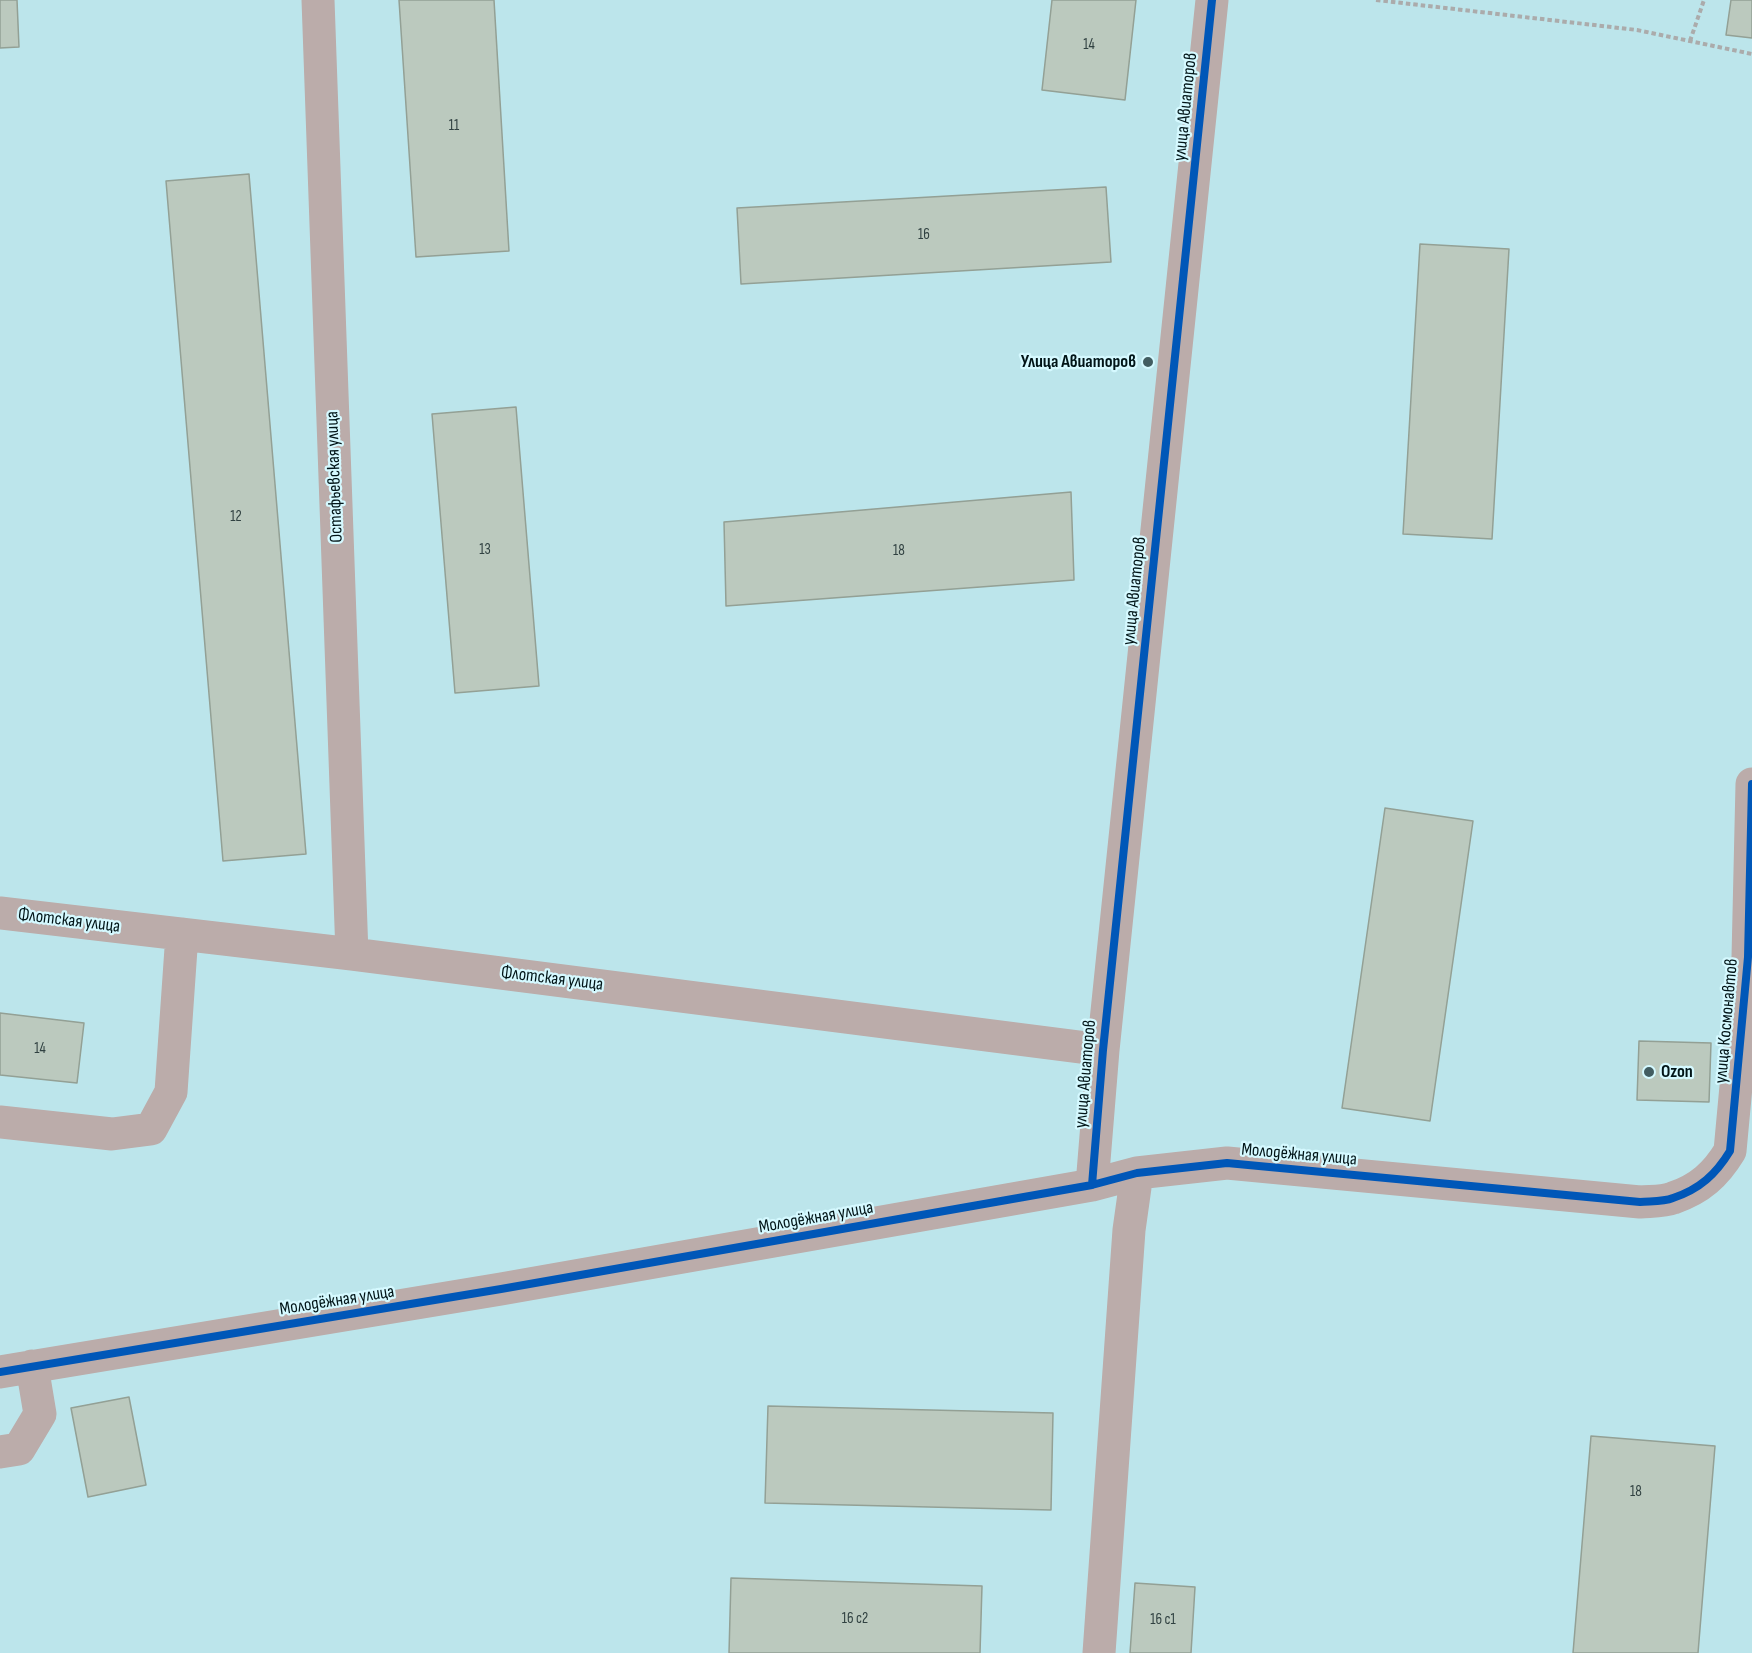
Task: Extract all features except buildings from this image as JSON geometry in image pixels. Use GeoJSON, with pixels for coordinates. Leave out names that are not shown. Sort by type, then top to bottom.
{"type":"FeatureCollection","features":[{"type":"Feature","properties":{"kind":"street","name":"Остафьевская улица"},"geometry":{"type":"LineString","coordinates":[[318,0],[352,954]]}},
{"type":"Feature","properties":{"kind":"street","name":"улица Авиаторов"},"geometry":{"type":"LineString","coordinates":[[1092,1185],[1103,1050],[1212,0]]}},
{"type":"Feature","properties":{"kind":"street","name":"улица Космонавтов"},"geometry":{"type":"LineString","coordinates":[[1640,1202],[1672,1199],[1702,1184],[1718,1170],[1730,1151],[1750,957],[1752,784]]}},
{"type":"Feature","properties":{"kind":"street","name":"Флотская улица"},"geometry":{"type":"LineString","coordinates":[[0,913],[352,954],[1103,1050]]}},
{"type":"Feature","properties":{"kind":"street"},"geometry":{"type":"LineString","coordinates":[[0,1122],[112,1134],[151,1129],[171,1092],[183,934]]}},
{"type":"Feature","properties":{"kind":"street","name":"Молодёжная улица"},"geometry":{"type":"LineString","coordinates":[[0,1372],[501,1289],[1092,1185],[1137,1173],[1227,1163],[1640,1202]]}},
{"type":"Feature","properties":{"kind":"street"},"geometry":{"type":"LineString","coordinates":[[1098,1653],[1129,1230],[1137,1173]]}},
{"type":"Feature","properties":{"kind":"street"},"geometry":{"type":"LineString","coordinates":[[0,1452],[19,1449],[40,1414],[32,1366]]}},
{"type":"Feature","properties":{"kind":"path"},"geometry":{"type":"LineString","coordinates":[[1376,0],[1637,30],[1752,54]]}},
{"type":"Feature","properties":{"kind":"path"},"geometry":{"type":"LineString","coordinates":[[1690,41],[1704,0]]}},
{"type":"Feature","properties":{"kind":"cycle path"},"geometry":{"type":"LineString","coordinates":[[1092,1185],[1103,1050],[1212,0]]}},
{"type":"Feature","properties":{"kind":"cycle path"},"geometry":{"type":"LineString","coordinates":[[0,1372],[501,1289],[1092,1185],[1137,1173],[1227,1163],[1640,1202],[1673,1198],[1706,1180],[1730,1151],[1748,957],[1752,784]]}},
{"type":"Feature","properties":{"kind":"place","name":"Улица Авиаторов"},"geometry":{"type":"Point","coordinates":[1148,362]}},
{"type":"Feature","properties":{"kind":"place","name":"Ozon"},"geometry":{"type":"Point","coordinates":[1649,1072]}}]}
